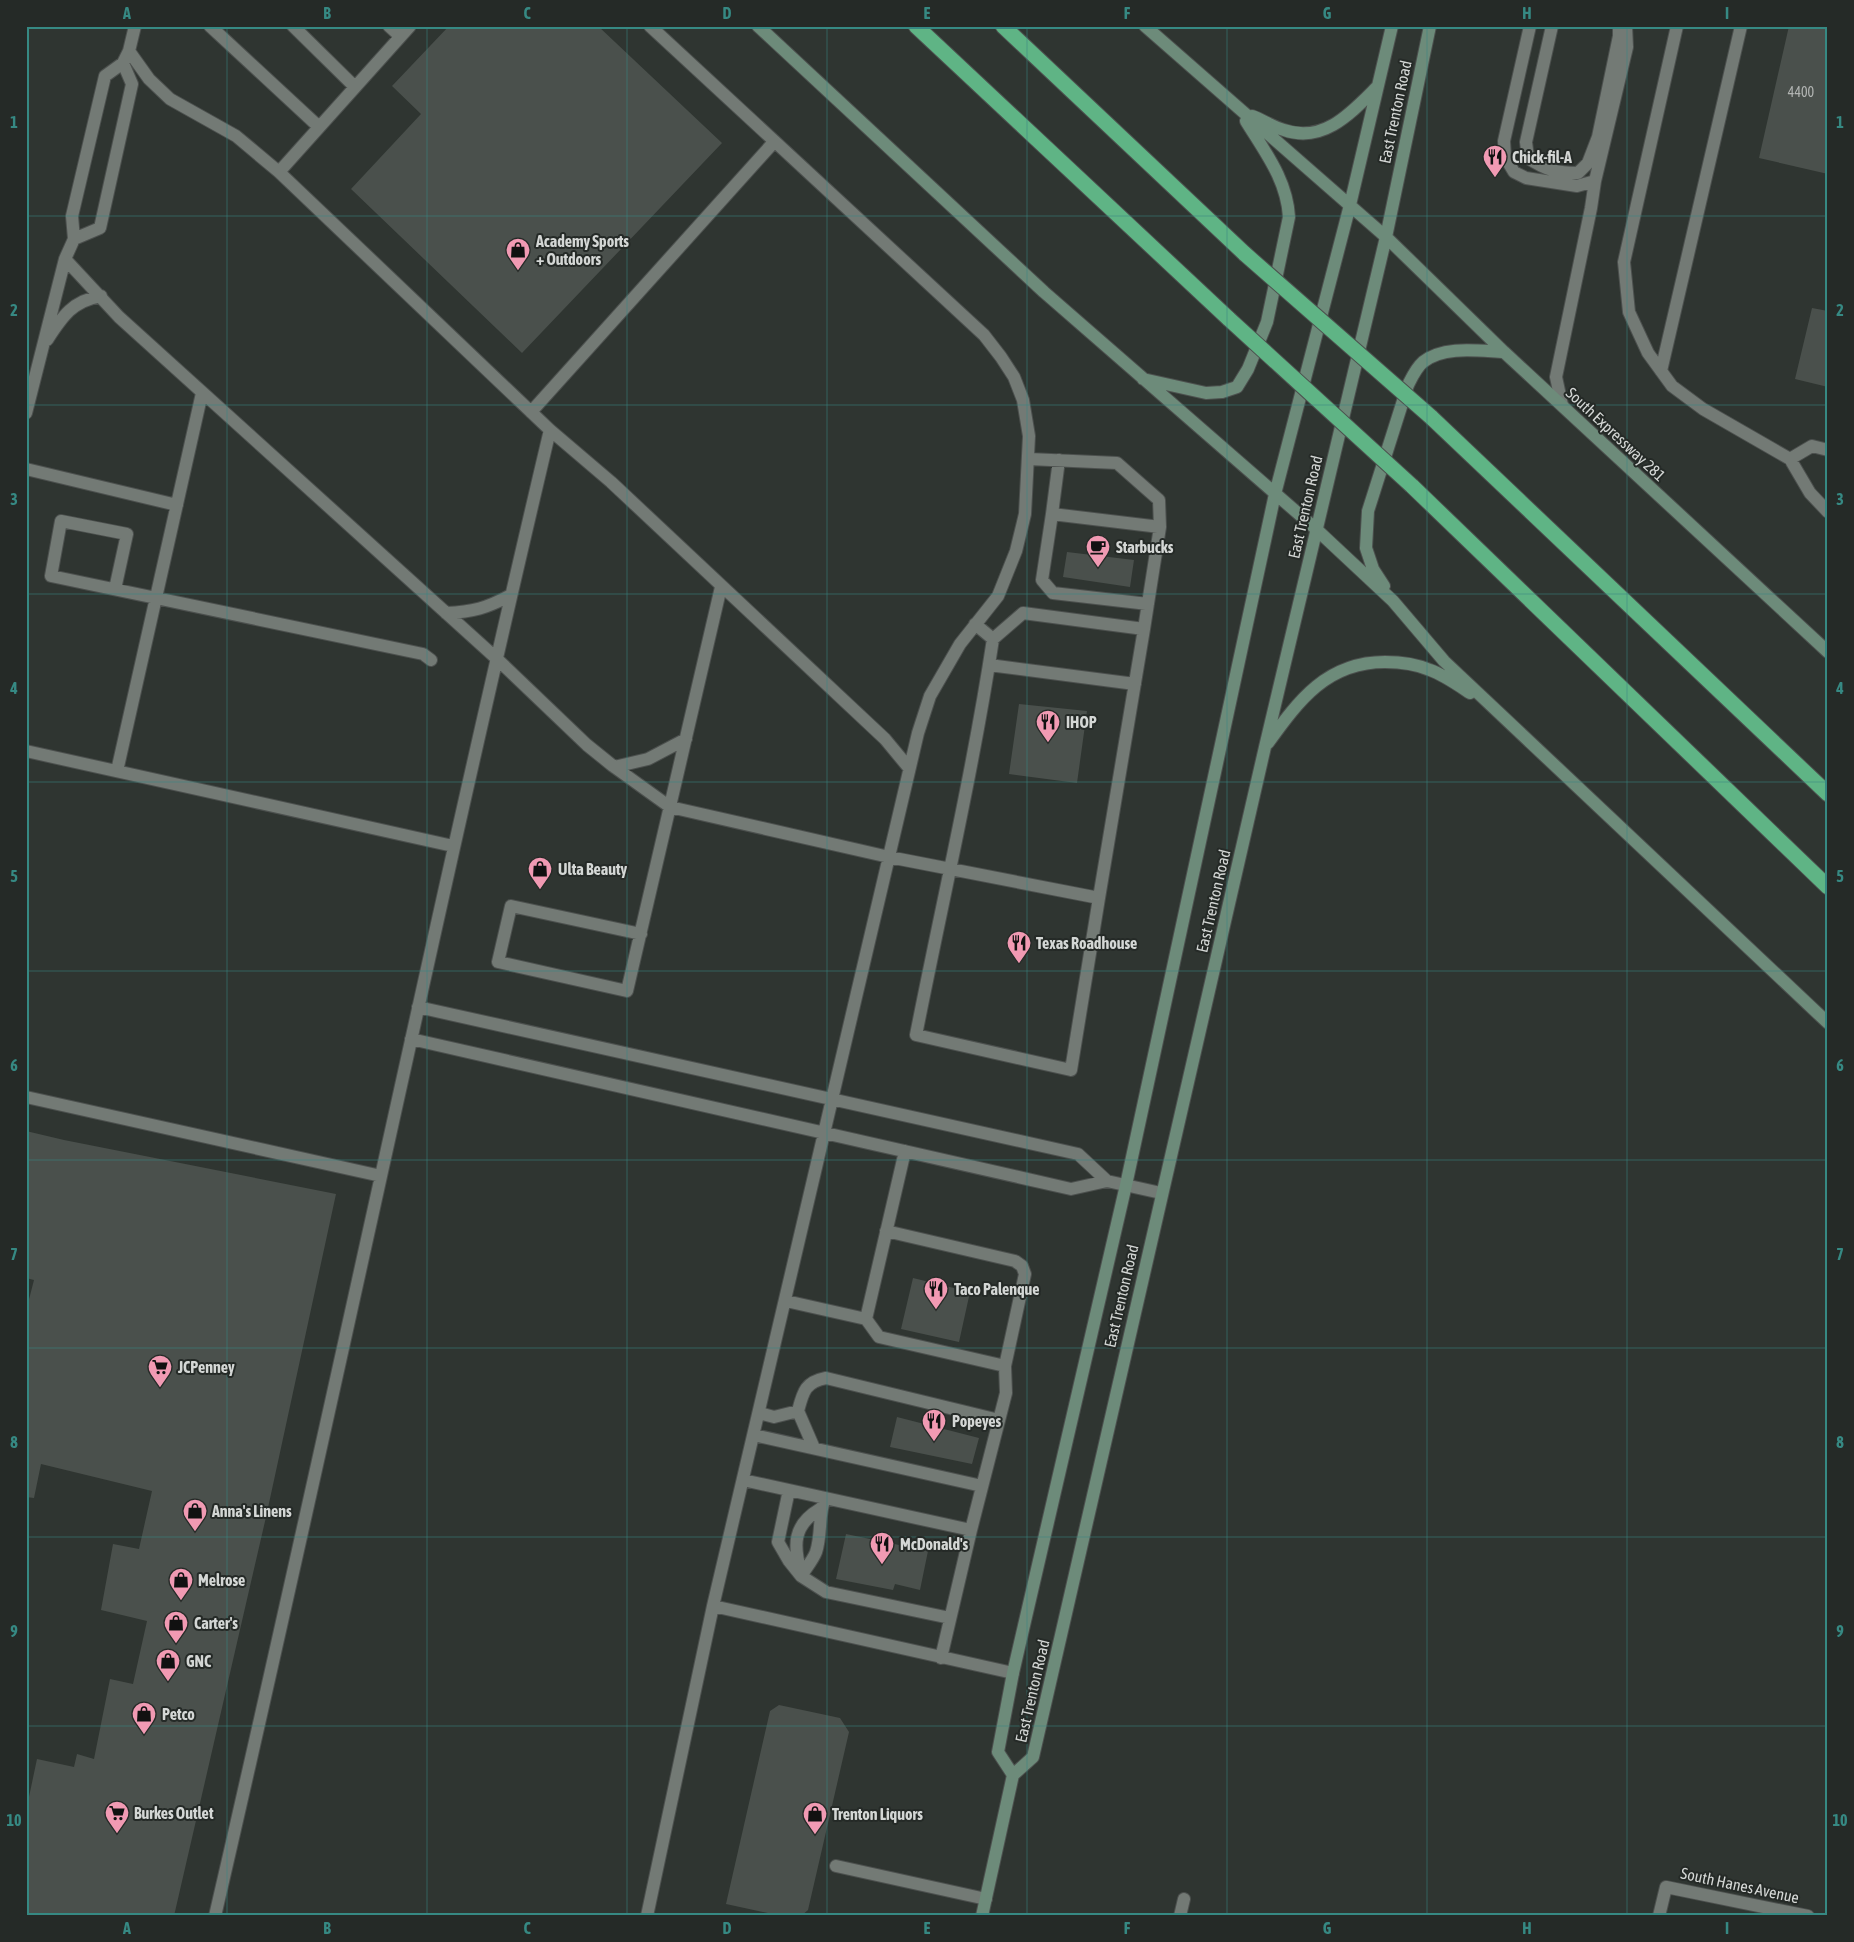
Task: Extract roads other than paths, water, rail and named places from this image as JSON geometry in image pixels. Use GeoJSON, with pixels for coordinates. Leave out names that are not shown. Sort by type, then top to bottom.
{"type":"FeatureCollection","features":[{"type":"Feature","properties":{"kind":"highway"},"geometry":{"type":"LineString","coordinates":[[916,26],[1229,319],[1412,486],[1828,887]]}},
{"type":"Feature","properties":{"kind":"highway"},"geometry":{"type":"LineString","coordinates":[[1003,26],[1245,254],[1431,417],[1828,794]]}},
{"type":"Feature","properties":{"kind":"main road"},"geometry":{"type":"LineString","coordinates":[[758,26],[1044,292],[1316,529],[1393,601],[1444,661],[1828,1022]]}},
{"type":"Feature","properties":{"kind":"main road","name":"South Expressway 281"},"geometry":{"type":"LineString","coordinates":[[1145,26],[1386,237],[1504,352],[1828,652]]}},
{"type":"Feature","properties":{"kind":"main road","name":"East Trenton Road"},"geometry":{"type":"LineString","coordinates":[[1392,26],[1350,206],[1275,494],[1126,1185],[1013,1673],[998,1752],[1013,1775],[1033,1758],[1265,747],[1386,237],[1430,26]]}},
{"type":"Feature","properties":{"kind":"main road"},"geometry":{"type":"LineString","coordinates":[[1240,110],[1285,131],[1310,134],[1337,124],[1377,87]]}},
{"type":"Feature","properties":{"kind":"main road"},"geometry":{"type":"LineString","coordinates":[[1142,379],[1206,393],[1222,392],[1237,387],[1248,369],[1267,322],[1289,217],[1288,200],[1277,171],[1240,110]]}},
{"type":"Feature","properties":{"kind":"main road"},"geometry":{"type":"LineString","coordinates":[[1393,601],[1368,559],[1366,532],[1368,511],[1408,385],[1415,371],[1423,362],[1435,356],[1464,351],[1504,352]]}},
{"type":"Feature","properties":{"kind":"main road"},"geometry":{"type":"LineString","coordinates":[[1265,747],[1293,709],[1312,690],[1329,676],[1346,667],[1360,663],[1391,662],[1432,670],[1490,704]]}},
{"type":"Feature","properties":{"kind":"main road"},"geometry":{"type":"LineString","coordinates":[[982,1916],[1013,1775]]}},
{"type":"Feature","properties":{"kind":"street"},"geometry":{"type":"LineString","coordinates":[[26,413],[66,258],[74,239],[72,216],[105,76],[123,63],[129,51],[135,26]]}},
{"type":"Feature","properties":{"kind":"street"},"geometry":{"type":"LineString","coordinates":[[210,26],[319,127]]}},
{"type":"Feature","properties":{"kind":"street"},"geometry":{"type":"LineString","coordinates":[[293,26],[355,87]]}},
{"type":"Feature","properties":{"kind":"street"},"geometry":{"type":"LineString","coordinates":[[389,26],[400,36]]}},
{"type":"Feature","properties":{"kind":"street"},"geometry":{"type":"LineString","coordinates":[[279,172],[410,26]]}},
{"type":"Feature","properties":{"kind":"street"},"geometry":{"type":"LineString","coordinates":[[647,1916],[714,1606],[826,1133],[909,768],[930,696],[960,644],[998,596],[1016,551],[1025,514],[1029,459],[1029,436],[1023,400],[1014,376],[984,335],[650,26]]}},
{"type":"Feature","properties":{"kind":"street"},"geometry":{"type":"LineString","coordinates":[[1530,26],[1504,141],[1505,157],[1514,172],[1526,178],[1577,186],[1595,181]]}},
{"type":"Feature","properties":{"kind":"street"},"geometry":{"type":"LineString","coordinates":[[1552,26],[1526,142],[1528,158],[1545,169],[1563,173],[1578,173],[1588,163],[1598,137],[1613,68],[1619,26]]}},
{"type":"Feature","properties":{"kind":"street"},"geometry":{"type":"LineString","coordinates":[[1562,406],[1556,376],[1595,181],[1627,47],[1626,26]]}},
{"type":"Feature","properties":{"kind":"street"},"geometry":{"type":"LineString","coordinates":[[1677,26],[1624,262],[1629,312],[1648,353],[1672,386],[1703,409],[1790,459],[1810,493],[1828,512]]}},
{"type":"Feature","properties":{"kind":"street"},"geometry":{"type":"LineString","coordinates":[[1661,371],[1741,26]]}},
{"type":"Feature","properties":{"kind":"street"},"geometry":{"type":"LineString","coordinates":[[129,51],[148,80],[170,98],[236,136],[279,172],[550,430],[611,482],[721,587],[885,738],[909,768]]}},
{"type":"Feature","properties":{"kind":"street"},"geometry":{"type":"LineString","coordinates":[[74,239],[100,228],[132,84],[123,63]]}},
{"type":"Feature","properties":{"kind":"street"},"geometry":{"type":"LineString","coordinates":[[531,412],[774,142]]}},
{"type":"Feature","properties":{"kind":"street"},"geometry":{"type":"LineString","coordinates":[[66,258],[119,317],[496,658],[588,745],[614,767],[670,807],[889,857],[1099,898]]}},
{"type":"Feature","properties":{"kind":"street"},"geometry":{"type":"LineString","coordinates":[[40,354],[58,324],[74,306],[87,298],[101,296]]}},
{"type":"Feature","properties":{"kind":"street"},"geometry":{"type":"LineString","coordinates":[[117,771],[202,393]]}},
{"type":"Feature","properties":{"kind":"street"},"geometry":{"type":"LineString","coordinates":[[215,1916],[382,1176],[453,846],[550,430]]}},
{"type":"Feature","properties":{"kind":"street"},"geometry":{"type":"LineString","coordinates":[[1790,459],[1812,446],[1828,450]]}},
{"type":"Feature","properties":{"kind":"street"},"geometry":{"type":"LineString","coordinates":[[1029,459],[1117,463],[1160,500],[1160,528],[1144,629],[1071,1070],[916,1034],[993,639],[1023,613],[1144,629]]}},
{"type":"Feature","properties":{"kind":"street"},"geometry":{"type":"LineString","coordinates":[[1059,460],[1042,580],[1053,593],[1148,604]]}},
{"type":"Feature","properties":{"kind":"street"},"geometry":{"type":"LineString","coordinates":[[26,469],[177,505]]}},
{"type":"Feature","properties":{"kind":"street"},"geometry":{"type":"LineString","coordinates":[[1052,514],[1160,528]]}},
{"type":"Feature","properties":{"kind":"street"},"geometry":{"type":"LineString","coordinates":[[115,589],[127,534],[61,522],[50,576],[423,654],[432,660]]}},
{"type":"Feature","properties":{"kind":"street"},"geometry":{"type":"LineString","coordinates":[[641,934],[510,906],[498,962],[627,991],[641,934],[721,587]]}},
{"type":"Feature","properties":{"kind":"street"},"geometry":{"type":"LineString","coordinates":[[446,613],[479,610],[493,605],[511,594]]}},
{"type":"Feature","properties":{"kind":"street"},"geometry":{"type":"LineString","coordinates":[[975,624],[993,639]]}},
{"type":"Feature","properties":{"kind":"street"},"geometry":{"type":"LineString","coordinates":[[989,665],[1134,684]]}},
{"type":"Feature","properties":{"kind":"street"},"geometry":{"type":"LineString","coordinates":[[614,767],[648,759],[686,739]]}},
{"type":"Feature","properties":{"kind":"street"},"geometry":{"type":"LineString","coordinates":[[26,751],[453,846]]}},
{"type":"Feature","properties":{"kind":"street"},"geometry":{"type":"LineString","coordinates":[[418,1007],[1078,1154],[1107,1181]]}},
{"type":"Feature","properties":{"kind":"street"},"geometry":{"type":"LineString","coordinates":[[411,1039],[1071,1189],[1107,1181],[1162,1193]]}},
{"type":"Feature","properties":{"kind":"street"},"geometry":{"type":"LineString","coordinates":[[26,1098],[382,1176]]}},
{"type":"Feature","properties":{"kind":"street"},"geometry":{"type":"LineString","coordinates":[[866,1319],[905,1151]]}},
{"type":"Feature","properties":{"kind":"street"},"geometry":{"type":"LineString","coordinates":[[886,1231],[1015,1261],[1022,1266],[1026,1274],[1005,1366],[1006,1393],[941,1658]]}},
{"type":"Feature","properties":{"kind":"street"},"geometry":{"type":"LineString","coordinates":[[786,1300],[866,1319],[879,1337],[1005,1366]]}},
{"type":"Feature","properties":{"kind":"street"},"geometry":{"type":"LineString","coordinates":[[814,1448],[798,1411],[804,1390],[815,1380],[826,1378],[999,1420]]}},
{"type":"Feature","properties":{"kind":"street"},"geometry":{"type":"LineString","coordinates":[[759,1413],[774,1417],[798,1411]]}},
{"type":"Feature","properties":{"kind":"street"},"geometry":{"type":"LineString","coordinates":[[754,1435],[982,1486]]}},
{"type":"Feature","properties":{"kind":"street"},"geometry":{"type":"LineString","coordinates":[[743,1480],[789,1490],[823,1503],[972,1530]]}},
{"type":"Feature","properties":{"kind":"street"},"geometry":{"type":"LineString","coordinates":[[789,1490],[778,1542],[789,1561],[802,1576],[826,1592],[950,1618]]}},
{"type":"Feature","properties":{"kind":"street"},"geometry":{"type":"LineString","coordinates":[[802,1576],[816,1553],[823,1503]]}},
{"type":"Feature","properties":{"kind":"street"},"geometry":{"type":"LineString","coordinates":[[802,1576],[797,1559],[796,1541],[800,1528],[807,1516],[823,1503]]}},
{"type":"Feature","properties":{"kind":"street"},"geometry":{"type":"LineString","coordinates":[[714,1606],[1013,1673]]}},
{"type":"Feature","properties":{"kind":"street"},"geometry":{"type":"LineString","coordinates":[[836,1866],[986,1899]]}},
{"type":"Feature","properties":{"kind":"street","name":"South Hanes Avenue"},"geometry":{"type":"LineString","coordinates":[[1659,1916],[1666,1887],[1808,1916]]}},
{"type":"Feature","properties":{"kind":"street"},"geometry":{"type":"LineString","coordinates":[[1180,1916],[1184,1899]]}},
{"type":"Feature","properties":{"kind":"place","name":"Chick-fil-A"},"geometry":{"type":"Point","coordinates":[1495,178]}},
{"type":"Feature","properties":{"kind":"place","name":"Academy Sports + Outdoors"},"geometry":{"type":"Point","coordinates":[518,271]}},
{"type":"Feature","properties":{"kind":"place","name":"Starbucks"},"geometry":{"type":"Point","coordinates":[1098,568]}},
{"type":"Feature","properties":{"kind":"place","name":"IHOP"},"geometry":{"type":"Point","coordinates":[1048,743]}},
{"type":"Feature","properties":{"kind":"place","name":"Ulta Beauty"},"geometry":{"type":"Point","coordinates":[540,890]}},
{"type":"Feature","properties":{"kind":"place","name":"Texas Roadhouse"},"geometry":{"type":"Point","coordinates":[1019,964]}},
{"type":"Feature","properties":{"kind":"place","name":"Taco Palenque"},"geometry":{"type":"Point","coordinates":[936,1310]}},
{"type":"Feature","properties":{"kind":"place","name":"JCPenney"},"geometry":{"type":"Point","coordinates":[160,1388]}},
{"type":"Feature","properties":{"kind":"place","name":"Popeyes"},"geometry":{"type":"Point","coordinates":[934,1442]}},
{"type":"Feature","properties":{"kind":"place","name":"Anna's Linens"},"geometry":{"type":"Point","coordinates":[195,1532]}},
{"type":"Feature","properties":{"kind":"place","name":"McDonald's"},"geometry":{"type":"Point","coordinates":[882,1565]}},
{"type":"Feature","properties":{"kind":"place","name":"Melrose"},"geometry":{"type":"Point","coordinates":[181,1601]}},
{"type":"Feature","properties":{"kind":"place","name":"Carter's"},"geometry":{"type":"Point","coordinates":[176,1644]}},
{"type":"Feature","properties":{"kind":"place","name":"GNC"},"geometry":{"type":"Point","coordinates":[168,1682]}},
{"type":"Feature","properties":{"kind":"place","name":"Petco"},"geometry":{"type":"Point","coordinates":[144,1735]}},
{"type":"Feature","properties":{"kind":"place","name":"Burkes Outlet"},"geometry":{"type":"Point","coordinates":[117,1834]}},
{"type":"Feature","properties":{"kind":"place","name":"Trenton Liquors"},"geometry":{"type":"Point","coordinates":[815,1835]}}]}
